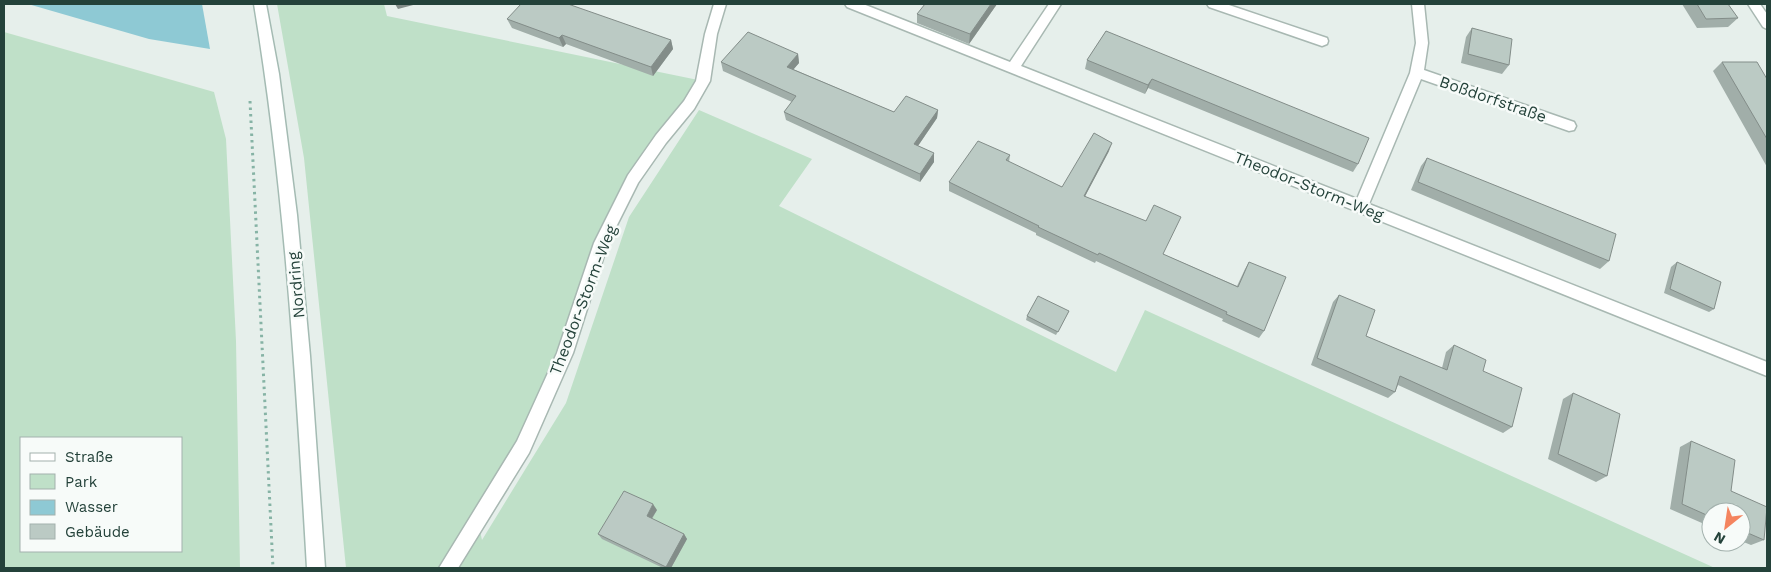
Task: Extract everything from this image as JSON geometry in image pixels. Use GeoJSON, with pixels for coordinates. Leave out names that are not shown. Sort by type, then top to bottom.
{"type":"FeatureCollection","features":[{"type":"Feature","properties":{"kind":"street","name":"Nordring"},"geometry":{"type":"LineString","coordinates":[[260,4],[271,62],[284,157],[302,359],[316,568]]}},
{"type":"Feature","properties":{"kind":"street","name":"Theodor-Storm-Weg"},"geometry":{"type":"LineString","coordinates":[[448,568],[476,526],[523,447],[565,353],[601,243],[633,179],[661,139],[689,105],[703,80],[711,34],[720,4]]}},
{"type":"Feature","properties":{"kind":"street","name":"Theodor-Storm-Weg"},"geometry":{"type":"LineString","coordinates":[[851,4],[1767,369]]}},
{"type":"Feature","properties":{"kind":"street"},"geometry":{"type":"LineString","coordinates":[[1014,68],[1055,4]]}},
{"type":"Feature","properties":{"kind":"street"},"geometry":{"type":"LineString","coordinates":[[1213,4],[1322,42]]}},
{"type":"Feature","properties":{"kind":"street","name":"Boßdorfstraße"},"geometry":{"type":"LineString","coordinates":[[1361,207],[1417,73],[1422,43],[1418,4]]}},
{"type":"Feature","properties":{"kind":"street"},"geometry":{"type":"LineString","coordinates":[[1754,4],[1767,24]]}},
{"type":"Feature","properties":{"kind":"street","name":"Boßdorfstraße"},"geometry":{"type":"LineString","coordinates":[[1417,73],[1570,126]]}},
{"type":"Feature","properties":{"kind":"path"},"geometry":{"type":"LineString","coordinates":[[249,93],[274,568]]}},
{"type":"Feature","properties":{"kind":"green space"},"geometry":{"type":"Polygon","coordinates":[[[277,4],[384,4],[387,16],[703,81],[661,139],[601,243],[565,353],[478,522],[482,540],[566,403],[629,217],[699,110],[812,159],[779,206],[1116,372],[1145,310],[1715,568],[346,568],[304,158],[277,4]]]}},
{"type":"Feature","properties":{"kind":"green space"},"geometry":{"type":"Polygon","coordinates":[[[4,32],[214,92],[226,139],[236,341],[240,568],[4,568],[4,32]]]}},
{"type":"Feature","properties":{"kind":"water"},"geometry":{"type":"Polygon","coordinates":[[[28,4],[202,4],[210,49],[149,39],[28,4]]]}},
{"type":"Feature","properties":{"kind":"building"},"geometry":{"type":"Polygon","coordinates":[[[521,4],[568,4],[671,40],[651,67],[562,35],[559,38],[507,19],[521,4]]]}},
{"type":"Feature","properties":{"kind":"building"},"geometry":{"type":"Polygon","coordinates":[[[925,4],[991,4],[970,34],[917,14],[925,4]]]}},
{"type":"Feature","properties":{"kind":"building"},"geometry":{"type":"Polygon","coordinates":[[[1697,4],[1728,4],[1738,18],[1706,19],[1697,4]]]}},
{"type":"Feature","properties":{"kind":"building"},"geometry":{"type":"Polygon","coordinates":[[[1472,28],[1512,39],[1509,65],[1468,54],[1472,28]]]}},
{"type":"Feature","properties":{"kind":"building"},"geometry":{"type":"Polygon","coordinates":[[[1106,31],[1369,138],[1358,164],[1152,79],[1148,85],[1087,60],[1106,31]]]}},
{"type":"Feature","properties":{"kind":"building"},"geometry":{"type":"Polygon","coordinates":[[[748,32],[798,54],[787,67],[894,112],[906,96],[938,110],[914,144],[934,153],[920,174],[784,112],[796,96],[721,62],[748,32]]]}},
{"type":"Feature","properties":{"kind":"building"},"geometry":{"type":"Polygon","coordinates":[[[1722,62],[1757,62],[1767,79],[1767,139],[1722,62]]]}},
{"type":"Feature","properties":{"kind":"building"},"geometry":{"type":"Polygon","coordinates":[[[1094,133],[1112,143],[1084,196],[1146,221],[1154,205],[1181,217],[1163,254],[1238,287],[1249,262],[1286,277],[1264,331],[1099,253],[1098,255],[1038,227],[949,182],[978,141],[1010,155],[1006,160],[1062,187],[1094,133]]]}},
{"type":"Feature","properties":{"kind":"building"},"geometry":{"type":"Polygon","coordinates":[[[1427,158],[1616,234],[1609,261],[1418,182],[1427,158]]]}},
{"type":"Feature","properties":{"kind":"building"},"geometry":{"type":"Polygon","coordinates":[[[1677,262],[1721,282],[1714,309],[1670,289],[1677,262]]]}},
{"type":"Feature","properties":{"kind":"building"},"geometry":{"type":"Polygon","coordinates":[[[1339,295],[1375,310],[1366,336],[1447,370],[1454,345],[1486,360],[1483,371],[1522,388],[1512,427],[1400,376],[1395,392],[1317,358],[1339,295]]]}},
{"type":"Feature","properties":{"kind":"building"},"geometry":{"type":"Polygon","coordinates":[[[1038,296],[1069,311],[1058,332],[1027,316],[1038,296]]]}},
{"type":"Feature","properties":{"kind":"building"},"geometry":{"type":"Polygon","coordinates":[[[1573,393],[1620,414],[1607,476],[1558,454],[1573,393]]]}},
{"type":"Feature","properties":{"kind":"building"},"geometry":{"type":"Polygon","coordinates":[[[1691,441],[1735,460],[1731,491],[1767,507],[1764,540],[1751,534],[1751,502],[1701,502],[1701,513],[1682,504],[1691,441]]]}},
{"type":"Feature","properties":{"kind":"building"},"geometry":{"type":"Polygon","coordinates":[[[624,491],[653,504],[647,516],[684,534],[666,567],[598,534],[624,491]]]}}]}
